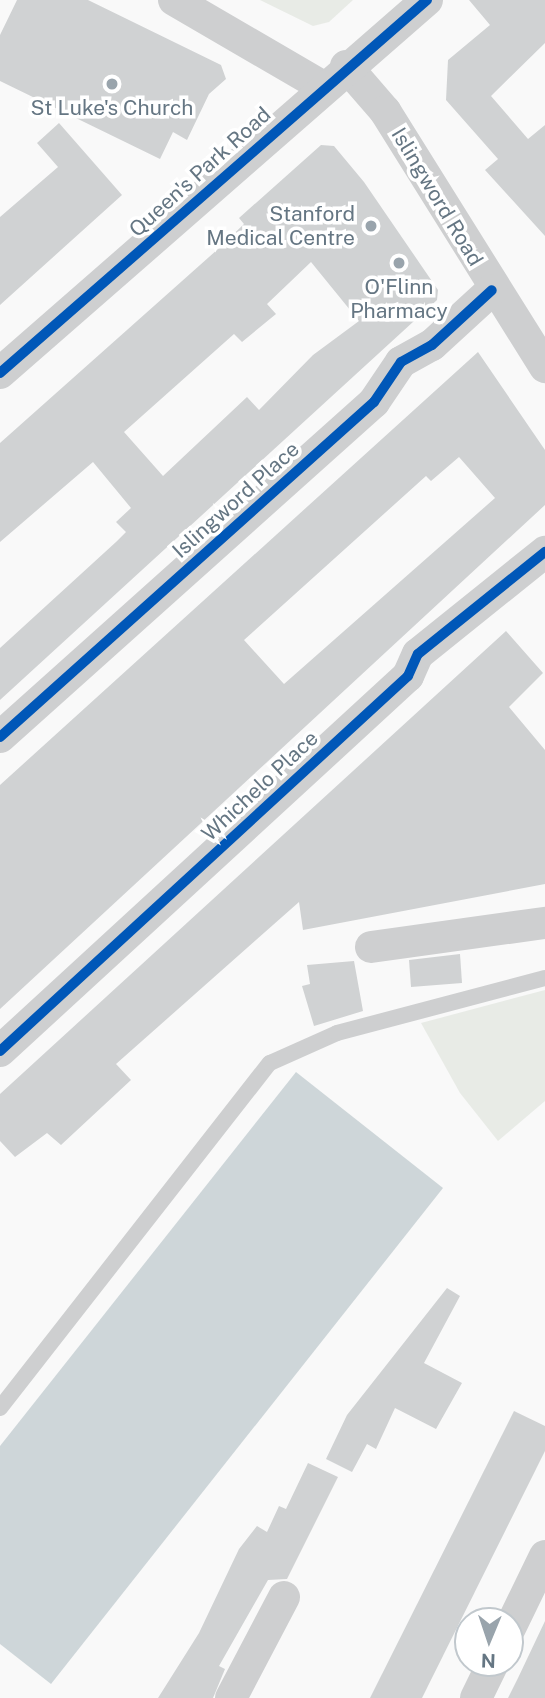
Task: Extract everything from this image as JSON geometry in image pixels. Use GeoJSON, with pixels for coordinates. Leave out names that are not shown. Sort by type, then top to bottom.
{"type":"FeatureCollection","features":[{"type":"Feature","properties":{"kind":"street"},"geometry":{"type":"LineString","coordinates":[[174,0],[322,86]]}},
{"type":"Feature","properties":{"kind":"street","name":"Queen's Park Road"},"geometry":{"type":"LineString","coordinates":[[0,373],[322,86],[426,0]]}},
{"type":"Feature","properties":{"kind":"street","name":"Islingword Road"},"geometry":{"type":"LineString","coordinates":[[346,66],[385,111],[492,290],[545,367]]}},
{"type":"Feature","properties":{"kind":"street","name":"Islingword Place"},"geometry":{"type":"LineString","coordinates":[[0,737],[374,402],[401,362],[432,345],[492,290]]}},
{"type":"Feature","properties":{"kind":"street","name":"Whichelo Place"},"geometry":{"type":"LineString","coordinates":[[0,1051],[408,677],[418,654],[545,552]]}},
{"type":"Feature","properties":{"kind":"street"},"geometry":{"type":"LineString","coordinates":[[371,947],[545,923]]}},
{"type":"Feature","properties":{"kind":"street"},"geometry":{"type":"LineString","coordinates":[[520,1607],[545,1556]]}},
{"type":"Feature","properties":{"kind":"street"},"geometry":{"type":"LineString","coordinates":[[231,1698],[284,1597]]}},
{"type":"Feature","properties":{"kind":"street"},"geometry":{"type":"LineString","coordinates":[[476,1698],[486,1677]]}},
{"type":"Feature","properties":{"kind":"lane"},"geometry":{"type":"LineString","coordinates":[[0,1408],[271,1063],[337,1033],[545,978]]}},
{"type":"Feature","properties":{"kind":"shaded area"},"geometry":{"type":"Polygon","coordinates":[[[260,0],[353,0],[329,22],[313,26],[260,0]]]}},
{"type":"Feature","properties":{"kind":"shaded area"},"geometry":{"type":"Polygon","coordinates":[[[545,990],[545,1101],[498,1141],[460,1093],[421,1023],[545,990]]]}},
{"type":"Feature","properties":{"kind":"shaded area"},"geometry":{"type":"Polygon","coordinates":[[[296,1072],[443,1188],[51,1684],[0,1644],[0,1446],[296,1072]]]}},
{"type":"Feature","properties":{"kind":"building","name":"St Luke's Church"},"geometry":{"type":"Polygon","coordinates":[[[17,0],[88,0],[221,65],[226,79],[209,94],[187,140],[173,132],[160,159],[0,81],[0,35],[17,0]]]}},
{"type":"Feature","properties":{"kind":"building"},"geometry":{"type":"Polygon","coordinates":[[[469,0],[545,0],[545,43],[491,96],[528,139],[545,125],[545,236],[485,170],[498,159],[446,100],[448,60],[490,25],[469,0]]]}},
{"type":"Feature","properties":{"kind":"building"},"geometry":{"type":"Polygon","coordinates":[[[59,123],[122,195],[0,305],[0,217],[58,167],[37,143],[59,123]]]}},
{"type":"Feature","properties":{"kind":"building"},"geometry":{"type":"Polygon","coordinates":[[[321,145],[334,146],[364,182],[438,290],[437,300],[0,700],[0,648],[126,532],[116,522],[131,508],[93,462],[0,542],[0,443],[218,249],[244,224],[239,218],[321,145]],[[311,262],[267,304],[276,314],[242,342],[234,334],[124,432],[163,476],[247,397],[259,410],[313,355],[359,321],[311,262]]]}},
{"type":"Feature","properties":{"kind":"building"},"geometry":{"type":"Polygon","coordinates":[[[478,352],[545,450],[545,505],[0,1009],[0,785],[478,352]],[[459,457],[431,481],[426,476],[244,640],[284,684],[495,498],[459,457]]]}},
{"type":"Feature","properties":{"kind":"building"},"geometry":{"type":"Polygon","coordinates":[[[506,631],[543,673],[509,707],[545,750],[545,884],[303,930],[299,902],[116,1064],[131,1080],[61,1145],[47,1133],[15,1157],[0,1141],[0,1094],[506,631]]]}},
{"type":"Feature","properties":{"kind":"building"},"geometry":{"type":"Polygon","coordinates":[[[460,954],[462,983],[411,987],[409,960],[460,954]]]}},
{"type":"Feature","properties":{"kind":"building"},"geometry":{"type":"Polygon","coordinates":[[[354,961],[363,1011],[314,1026],[302,986],[310,984],[307,965],[354,961]]]}},
{"type":"Feature","properties":{"kind":"building"},"geometry":{"type":"Polygon","coordinates":[[[447,1288],[460,1296],[424,1363],[462,1383],[436,1429],[395,1408],[376,1449],[367,1444],[352,1472],[326,1459],[347,1415],[447,1288]]]}},
{"type":"Feature","properties":{"kind":"building"},"geometry":{"type":"Polygon","coordinates":[[[514,1411],[545,1426],[545,1451],[467,1607],[454,1607],[454,1634],[422,1698],[370,1698],[514,1411]]]}},
{"type":"Feature","properties":{"kind":"building"},"geometry":{"type":"Polygon","coordinates":[[[308,1463],[338,1477],[287,1579],[268,1580],[219,1666],[225,1669],[213,1698],[158,1698],[199,1633],[239,1549],[257,1526],[267,1532],[279,1506],[286,1509],[308,1463]]]}},
{"type":"Feature","properties":{"kind":"building"},"geometry":{"type":"Polygon","coordinates":[[[545,1621],[545,1698],[508,1698],[518,1677],[524,1677],[524,1665],[545,1621]]]}},
{"type":"Feature","properties":{"kind":"cycle path"},"geometry":{"type":"LineString","coordinates":[[0,373],[427,0]]}},
{"type":"Feature","properties":{"kind":"cycle path"},"geometry":{"type":"LineString","coordinates":[[0,737],[374,402],[401,362],[432,345],[492,290]]}},
{"type":"Feature","properties":{"kind":"cycle path"},"geometry":{"type":"LineString","coordinates":[[0,1051],[408,676],[418,654],[545,552]]}},
{"type":"Feature","properties":{"kind":"place","name":"St Luke's Church"},"geometry":{"type":"Point","coordinates":[112,84]}},
{"type":"Feature","properties":{"kind":"place","name":"Stanford Medical Centre"},"geometry":{"type":"Point","coordinates":[371,226]}},
{"type":"Feature","properties":{"kind":"place","name":"O'Flinn Pharmacy"},"geometry":{"type":"Point","coordinates":[399,263]}}]}
